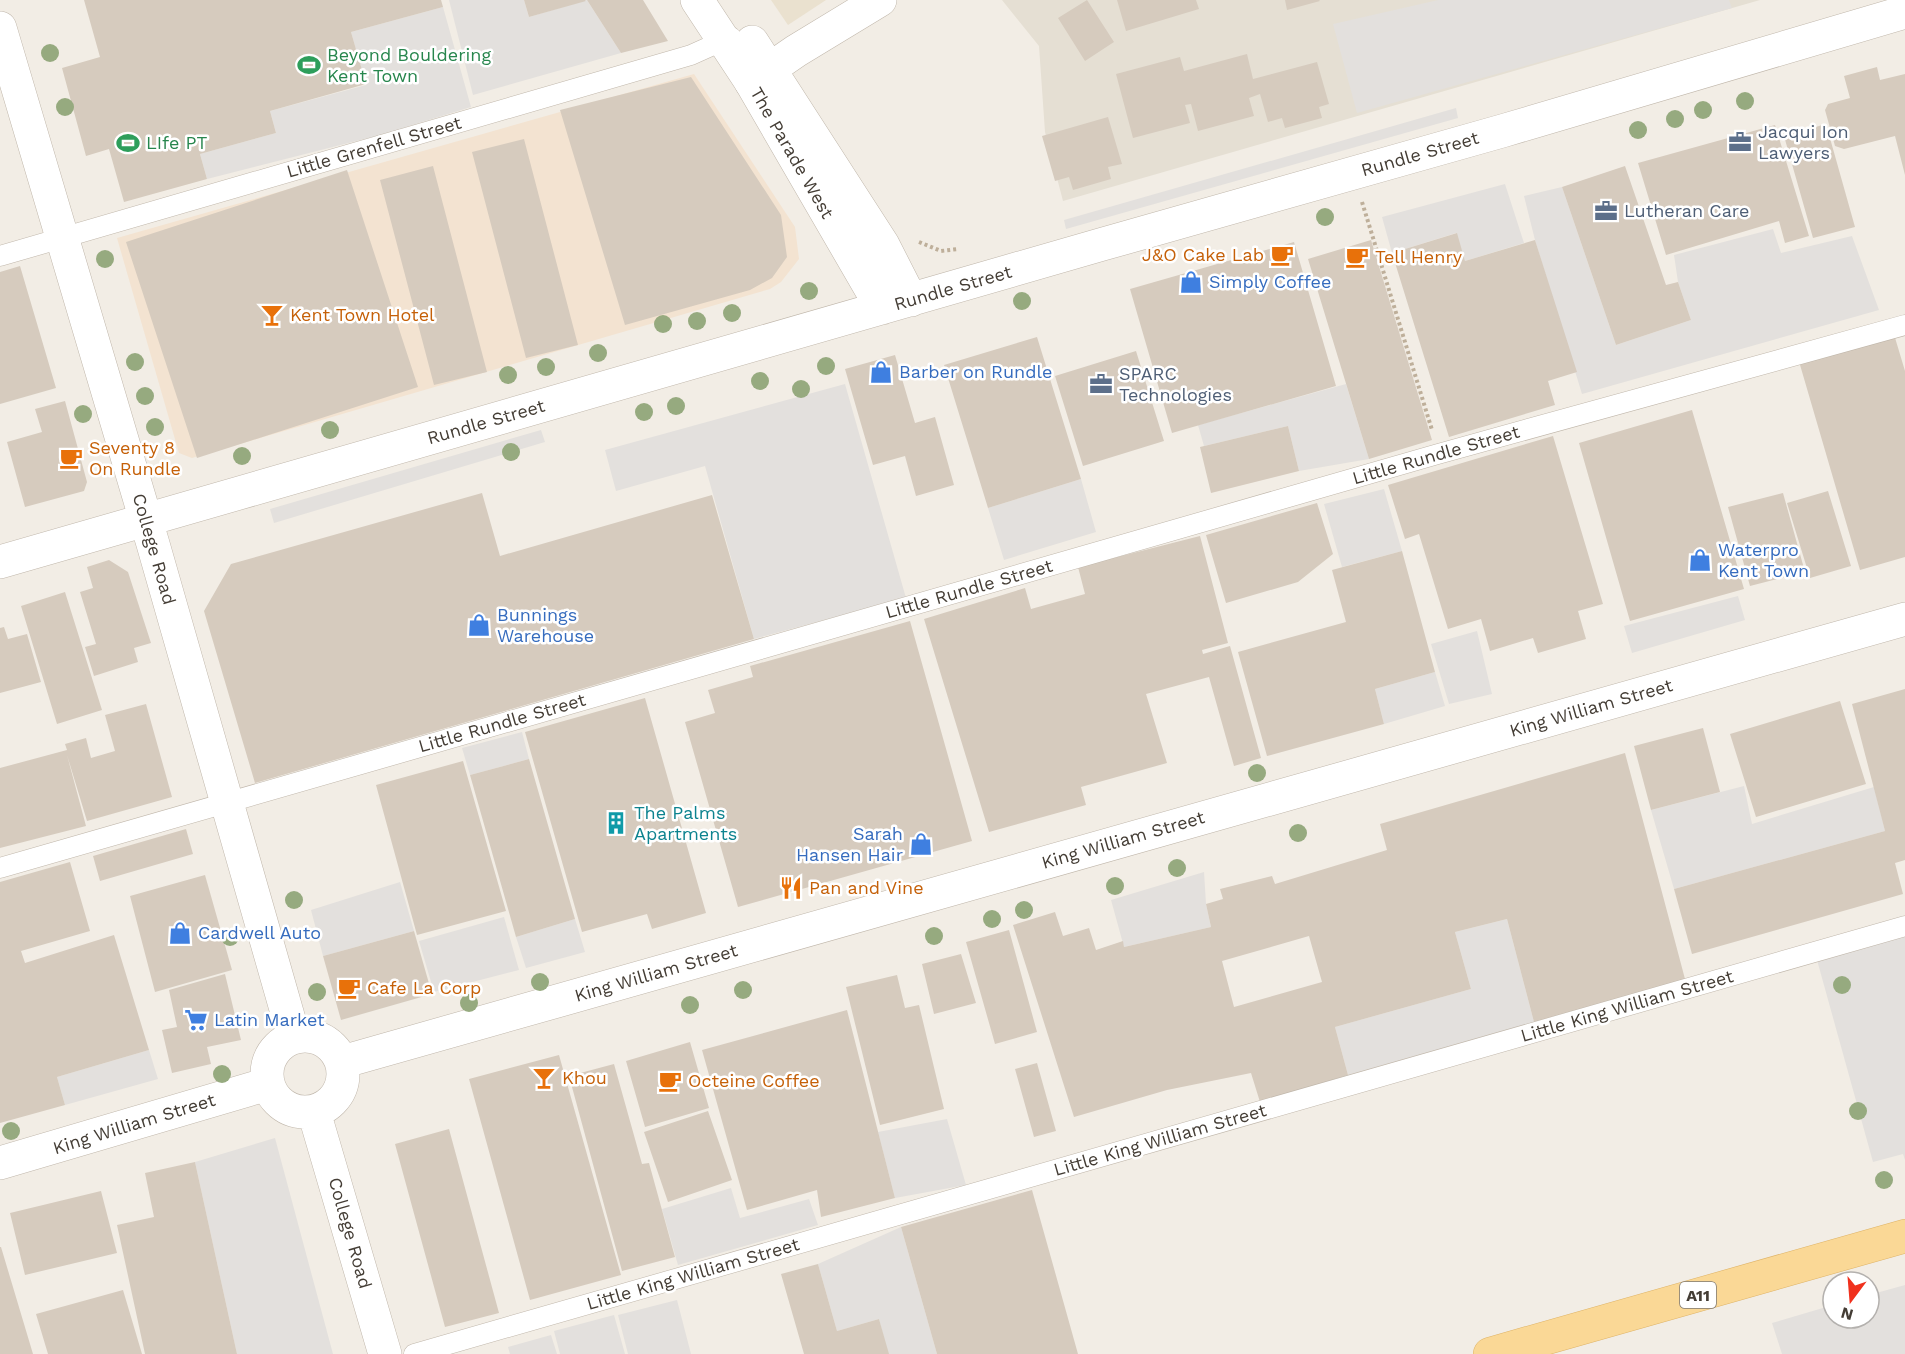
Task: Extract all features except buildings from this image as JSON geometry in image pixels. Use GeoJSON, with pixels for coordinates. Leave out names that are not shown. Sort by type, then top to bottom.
{"type":"FeatureCollection","features":[{"type":"Feature","properties":{"kind":"main road","name":"A11"},"geometry":{"type":"LineString","coordinates":[[1490,1354],[1905,1236]]}},
{"type":"Feature","properties":{"kind":"street","name":"The Parade West"},"geometry":{"type":"LineString","coordinates":[[697,0],[734,36],[761,75],[897,304]]}},
{"type":"Feature","properties":{"kind":"street","name":"The Parade West"},"geometry":{"type":"LineString","coordinates":[[724,0],[734,36]]}},
{"type":"Feature","properties":{"kind":"street"},"geometry":{"type":"LineString","coordinates":[[761,75],[880,0]]}},
{"type":"Feature","properties":{"kind":"street","name":"Rundle Street"},"geometry":{"type":"LineString","coordinates":[[0,562],[1354,173],[1905,12]]}},
{"type":"Feature","properties":{"kind":"street","name":"College Road"},"geometry":{"type":"LineString","coordinates":[[0,28],[146,520],[294,1037]]}},
{"type":"Feature","properties":{"kind":"street","name":"King William Street"},"geometry":{"type":"LineString","coordinates":[[342,1062],[1905,619]]}},
{"type":"Feature","properties":{"kind":"street"},"geometry":{"type":"LineString","coordinates":[[307,1035],[316,1037],[330,1045],[340,1056],[342,1062],[344,1076],[337,1096],[324,1108],[314,1112],[295,1111],[280,1104],[268,1084],[268,1064],[276,1049],[286,1040],[294,1037],[307,1035]]}},
{"type":"Feature","properties":{"kind":"street","name":"King William Street"},"geometry":{"type":"LineString","coordinates":[[0,1163],[268,1084]]}},
{"type":"Feature","properties":{"kind":"street","name":"College Road"},"geometry":{"type":"LineString","coordinates":[[314,1112],[385,1354]]}},
{"type":"Feature","properties":{"kind":"lane","name":"Little Grenfell Street"},"geometry":{"type":"LineString","coordinates":[[0,256],[691,55],[734,36]]}},
{"type":"Feature","properties":{"kind":"lane","name":"Little Rundle Street"},"geometry":{"type":"LineString","coordinates":[[0,868],[1438,454],[1905,325]]}},
{"type":"Feature","properties":{"kind":"lane","name":"Little King William Street"},"geometry":{"type":"LineString","coordinates":[[414,1354],[1905,926]]}},
{"type":"Feature","properties":{"kind":"path"},"geometry":{"type":"LineString","coordinates":[[1354,173],[1438,454]]}},
{"type":"Feature","properties":{"kind":"path"},"geometry":{"type":"LineString","coordinates":[[914,238],[920,243],[941,250],[964,249]]}},
{"type":"Feature","properties":{"kind":"shaded area"},"geometry":{"type":"Polygon","coordinates":[[[449,0],[524,0],[529,17],[587,0],[621,53],[473,95],[449,0]]]}},
{"type":"Feature","properties":{"kind":"shaded area"},"geometry":{"type":"Polygon","coordinates":[[[771,0],[826,0],[788,25],[771,0]]]}},
{"type":"Feature","properties":{"kind":"shaded area"},"geometry":{"type":"Polygon","coordinates":[[[1002,0],[1760,0],[1063,201],[1045,132],[1039,46],[1002,0]]]}},
{"type":"Feature","properties":{"kind":"shaded area"},"geometry":{"type":"Polygon","coordinates":[[[1438,0],[1729,0],[1732,8],[1357,113],[1333,24],[1438,0]]]}},
{"type":"Feature","properties":{"kind":"shaded area"},"geometry":{"type":"Polygon","coordinates":[[[443,7],[471,107],[380,135],[207,179],[200,154],[276,133],[270,111],[366,85],[351,32],[443,7]]]}},
{"type":"Feature","properties":{"kind":"shaded area"},"geometry":{"type":"Polygon","coordinates":[[[694,74],[795,227],[799,259],[781,282],[770,289],[192,458],[179,453],[117,238],[694,74]]]}},
{"type":"Feature","properties":{"kind":"shaded area"},"geometry":{"type":"Polygon","coordinates":[[[1456,108],[1458,118],[1066,229],[1064,220],[1456,108]]]}},
{"type":"Feature","properties":{"kind":"shaded area"},"geometry":{"type":"Polygon","coordinates":[[[1505,184],[1524,243],[1465,261],[1456,233],[1392,253],[1382,217],[1505,184]]]}},
{"type":"Feature","properties":{"kind":"shaded area"},"geometry":{"type":"Polygon","coordinates":[[[1562,187],[1616,345],[1691,320],[1678,282],[1674,255],[1773,229],[1781,253],[1852,236],[1879,310],[1582,394],[1535,240],[1524,196],[1562,187]]]}},
{"type":"Feature","properties":{"kind":"shaded area"},"geometry":{"type":"Polygon","coordinates":[[[845,384],[906,598],[754,639],[705,466],[616,491],[605,450],[845,384]]]}},
{"type":"Feature","properties":{"kind":"shaded area"},"geometry":{"type":"Polygon","coordinates":[[[1346,384],[1369,459],[1299,471],[1288,426],[1204,446],[1198,425],[1346,384]]]}},
{"type":"Feature","properties":{"kind":"shaded area"},"geometry":{"type":"Polygon","coordinates":[[[541,430],[545,442],[274,523],[270,509],[541,430]]]}},
{"type":"Feature","properties":{"kind":"shaded area"},"geometry":{"type":"Polygon","coordinates":[[[1081,479],[1096,532],[1004,560],[988,508],[1081,479]]]}},
{"type":"Feature","properties":{"kind":"shaded area"},"geometry":{"type":"Polygon","coordinates":[[[1384,489],[1402,551],[1342,567],[1324,504],[1384,489]]]}},
{"type":"Feature","properties":{"kind":"shaded area"},"geometry":{"type":"Polygon","coordinates":[[[1738,596],[1745,620],[1632,653],[1624,626],[1738,596]]]}},
{"type":"Feature","properties":{"kind":"shaded area"},"geometry":{"type":"Polygon","coordinates":[[[1477,631],[1492,694],[1449,704],[1431,644],[1477,631]]]}},
{"type":"Feature","properties":{"kind":"shaded area"},"geometry":{"type":"Polygon","coordinates":[[[1435,672],[1445,706],[1384,724],[1375,689],[1435,672]]]}},
{"type":"Feature","properties":{"kind":"shaded area"},"geometry":{"type":"Polygon","coordinates":[[[522,732],[529,759],[470,775],[462,748],[522,732]]]}},
{"type":"Feature","properties":{"kind":"shaded area"},"geometry":{"type":"Polygon","coordinates":[[[1744,786],[1752,824],[1874,787],[1885,831],[1674,889],[1651,810],[1744,786]]]}},
{"type":"Feature","properties":{"kind":"shaded area"},"geometry":{"type":"Polygon","coordinates":[[[1204,872],[1206,904],[1211,927],[1124,947],[1111,900],[1204,872]]]}},
{"type":"Feature","properties":{"kind":"shaded area"},"geometry":{"type":"Polygon","coordinates":[[[400,882],[414,931],[323,956],[311,910],[400,882]]]}},
{"type":"Feature","properties":{"kind":"shaded area"},"geometry":{"type":"Polygon","coordinates":[[[504,917],[519,970],[434,992],[419,941],[504,917]]]}},
{"type":"Feature","properties":{"kind":"shaded area"},"geometry":{"type":"Polygon","coordinates":[[[575,919],[585,952],[526,968],[516,937],[575,919]]]}},
{"type":"Feature","properties":{"kind":"shaded area"},"geometry":{"type":"Polygon","coordinates":[[[1507,919],[1534,1022],[1348,1075],[1335,1027],[1471,989],[1455,932],[1507,919]]]}},
{"type":"Feature","properties":{"kind":"shaded area"},"geometry":{"type":"Polygon","coordinates":[[[1905,934],[1905,1160],[1903,1154],[1873,1162],[1817,960],[1905,934]]]}},
{"type":"Feature","properties":{"kind":"shaded area"},"geometry":{"type":"Polygon","coordinates":[[[149,1050],[158,1079],[65,1105],[57,1077],[149,1050]]]}},
{"type":"Feature","properties":{"kind":"shaded area"},"geometry":{"type":"Polygon","coordinates":[[[947,1119],[966,1185],[895,1198],[878,1132],[947,1119]]]}},
{"type":"Feature","properties":{"kind":"shaded area"},"geometry":{"type":"Polygon","coordinates":[[[275,1138],[333,1354],[237,1354],[195,1162],[275,1138]]]}},
{"type":"Feature","properties":{"kind":"shaded area"},"geometry":{"type":"Polygon","coordinates":[[[731,1188],[740,1218],[809,1199],[818,1225],[678,1265],[662,1209],[731,1188]]]}},
{"type":"Feature","properties":{"kind":"shaded area"},"geometry":{"type":"Polygon","coordinates":[[[901,1227],[937,1354],[888,1354],[879,1319],[837,1331],[818,1264],[901,1227]]]}},
{"type":"Feature","properties":{"kind":"shaded area"},"geometry":{"type":"Polygon","coordinates":[[[1905,1285],[1905,1354],[1782,1354],[1772,1323],[1821,1309],[1821,1330],[1881,1330],[1881,1292],[1905,1285]]]}},
{"type":"Feature","properties":{"kind":"shaded area"},"geometry":{"type":"Polygon","coordinates":[[[677,1300],[691,1354],[628,1354],[618,1315],[677,1300]]]}},
{"type":"Feature","properties":{"kind":"shaded area"},"geometry":{"type":"Polygon","coordinates":[[[614,1315],[625,1354],[560,1354],[554,1331],[614,1315]]]}},
{"type":"Feature","properties":{"kind":"shaded area"},"geometry":{"type":"Polygon","coordinates":[[[551,1335],[557,1354],[510,1354],[508,1347],[551,1335]]]}},
{"type":"Feature","properties":{"kind":"place","name":"Beyond Bouldering Kent Town"},"geometry":{"type":"Point","coordinates":[309,65]}},
{"type":"Feature","properties":{"kind":"place","name":"Jacqui Ion Lawyers"},"geometry":{"type":"Point","coordinates":[1740,142]}},
{"type":"Feature","properties":{"kind":"place","name":"LIfe PT"},"geometry":{"type":"Point","coordinates":[128,143]}},
{"type":"Feature","properties":{"kind":"place","name":"Lutheran Care"},"geometry":{"type":"Point","coordinates":[1606,211]}},
{"type":"Feature","properties":{"kind":"place","name":"J&O Cake Lab"},"geometry":{"type":"Point","coordinates":[1282,255]}},
{"type":"Feature","properties":{"kind":"place","name":"Tell Henry"},"geometry":{"type":"Point","coordinates":[1357,257]}},
{"type":"Feature","properties":{"kind":"place","name":"Simply Coffee"},"geometry":{"type":"Point","coordinates":[1191,282]}},
{"type":"Feature","properties":{"kind":"place","name":"Kent Town Hotel"},"geometry":{"type":"Point","coordinates":[272,315]}},
{"type":"Feature","properties":{"kind":"place","name":"Barber on Rundle"},"geometry":{"type":"Point","coordinates":[881,372]}},
{"type":"Feature","properties":{"kind":"place","name":"SPARC Technologies"},"geometry":{"type":"Point","coordinates":[1101,384]}},
{"type":"Feature","properties":{"kind":"place","name":"Seventy 8 On Rundle"},"geometry":{"type":"Point","coordinates":[71,458]}},
{"type":"Feature","properties":{"kind":"place","name":"Waterpro Kent Town"},"geometry":{"type":"Point","coordinates":[1700,560]}},
{"type":"Feature","properties":{"kind":"place","name":"Bunnings Warehouse"},"geometry":{"type":"Point","coordinates":[479,625]}},
{"type":"Feature","properties":{"kind":"place","name":"The Palms Apartments"},"geometry":{"type":"Point","coordinates":[616,823]}},
{"type":"Feature","properties":{"kind":"place","name":"Sarah Hansen Hair"},"geometry":{"type":"Point","coordinates":[921,844]}},
{"type":"Feature","properties":{"kind":"place","name":"Pan and Vine"},"geometry":{"type":"Point","coordinates":[791,888]}},
{"type":"Feature","properties":{"kind":"place","name":"Cardwell Auto"},"geometry":{"type":"Point","coordinates":[180,933]}},
{"type":"Feature","properties":{"kind":"place","name":"Cafe La Corp"},"geometry":{"type":"Point","coordinates":[349,988]}},
{"type":"Feature","properties":{"kind":"place","name":"Latin Market"},"geometry":{"type":"Point","coordinates":[196,1020]}},
{"type":"Feature","properties":{"kind":"place","name":"Khou"},"geometry":{"type":"Point","coordinates":[544,1078]}},
{"type":"Feature","properties":{"kind":"place","name":"Octeine Coffee"},"geometry":{"type":"Point","coordinates":[670,1081]}}]}
